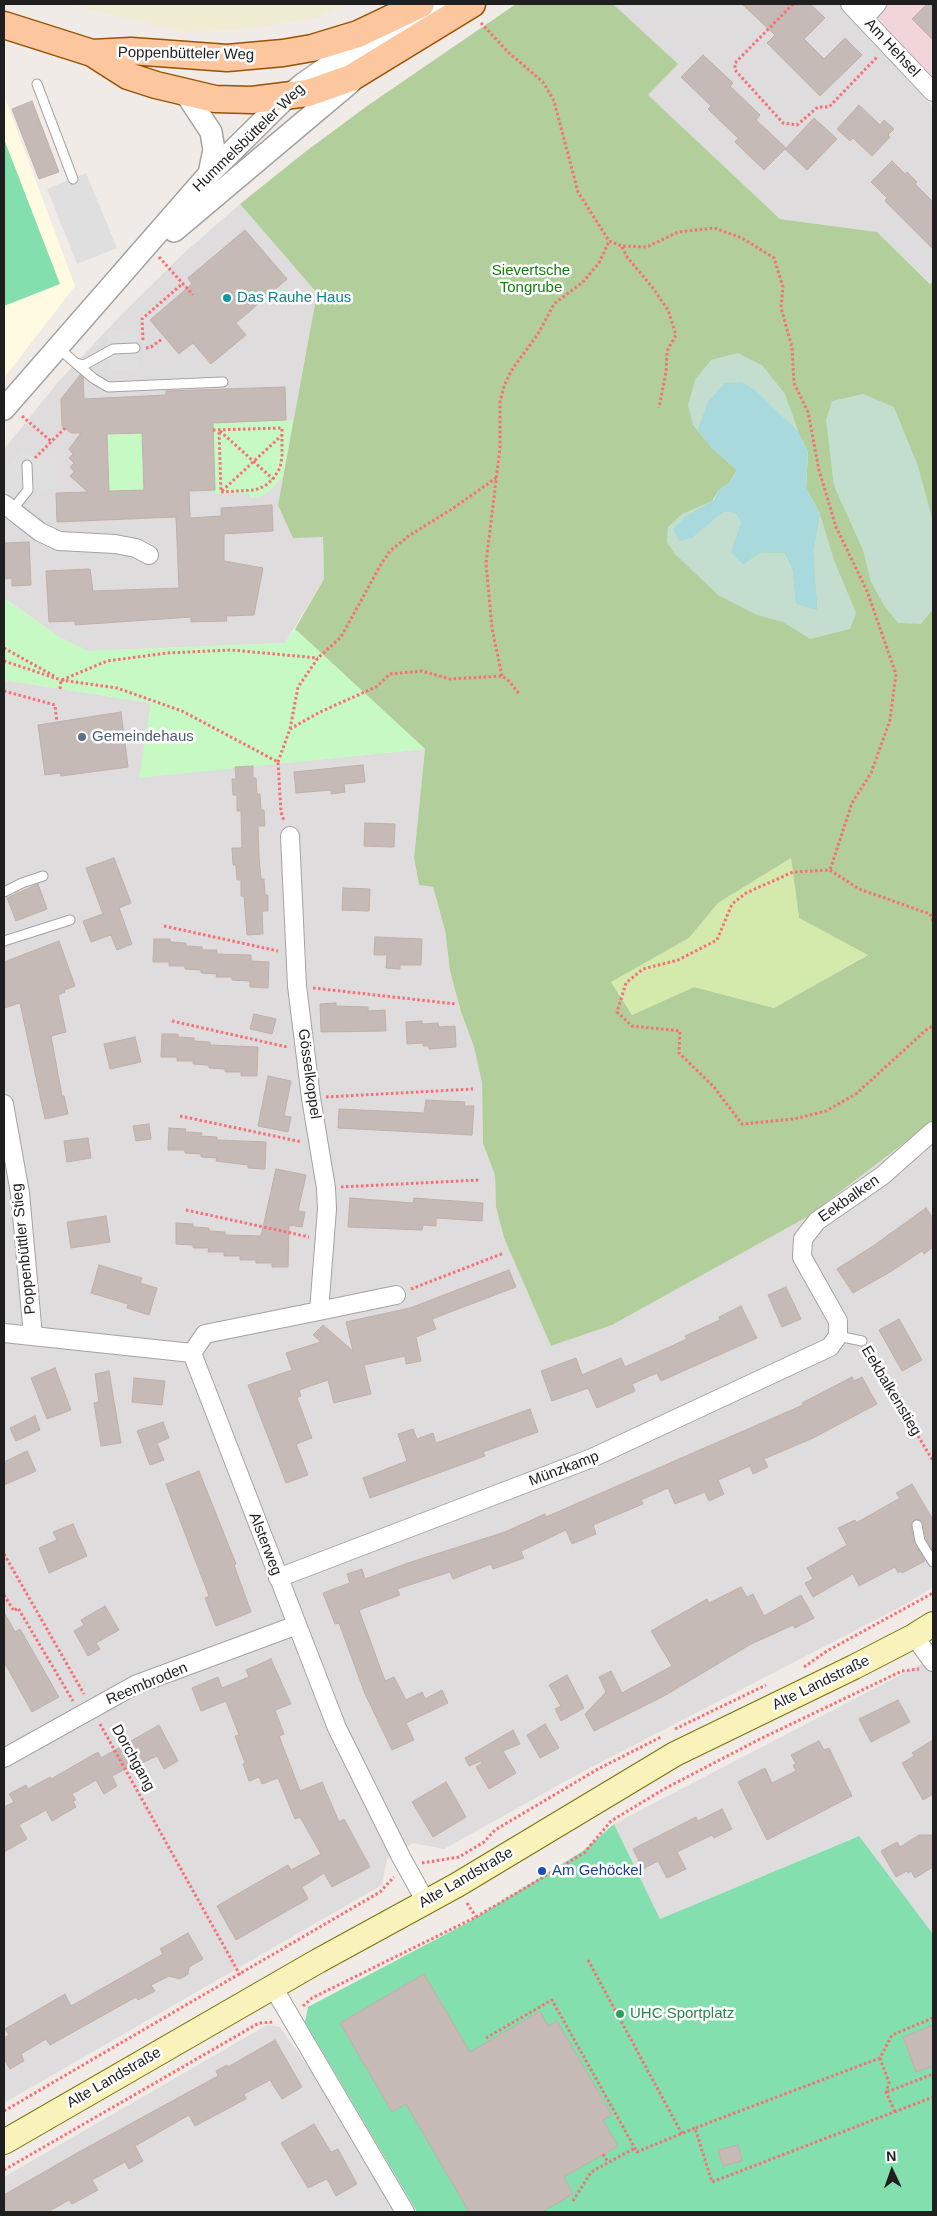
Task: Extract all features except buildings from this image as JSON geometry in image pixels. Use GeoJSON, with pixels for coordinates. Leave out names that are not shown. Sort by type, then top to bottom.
{"type":"FeatureCollection","features":[{"type":"Feature","properties":{"kind":"main road","name":"Poppenbütteler Weg"},"geometry":{"type":"LineString","coordinates":[[92,53],[131,51],[226,58],[283,53],[312,48],[350,37],[421,4]]}},
{"type":"Feature","properties":{"kind":"main road","name":"Poppenbütteler Weg"},"geometry":{"type":"LineString","coordinates":[[4,25],[92,53],[128,76],[186,94],[229,101],[287,97],[334,85],[363,72],[470,6]]}},
{"type":"Feature","properties":{"kind":"main road","name":"Alte Landstraße"},"geometry":{"type":"LineString","coordinates":[[4,2142],[273,1987],[426,1902],[675,1754],[924,1630]]}},
{"type":"Feature","properties":{"kind":"street","name":"Hummelsbütteler Weg"},"geometry":{"type":"LineString","coordinates":[[6,406],[209,174],[287,97],[330,65],[393,33],[441,4]]}},
{"type":"Feature","properties":{"kind":"street","name":"Am Hehsel"},"geometry":{"type":"LineString","coordinates":[[850,4],[865,17],[933,92]]}},
{"type":"Feature","properties":{"kind":"street"},"geometry":{"type":"LineString","coordinates":[[865,17],[877,4]]}},
{"type":"Feature","properties":{"kind":"street","name":"Hummelsbütteler Weg"},"geometry":{"type":"LineString","coordinates":[[108,288],[217,193],[363,72]]}},
{"type":"Feature","properties":{"kind":"street"},"geometry":{"type":"LineString","coordinates":[[186,94],[211,132],[214,150],[209,174]]}},
{"type":"Feature","properties":{"kind":"street"},"geometry":{"type":"LineString","coordinates":[[8,507],[40,532],[59,541],[115,544],[136,548],[149,555]]}},
{"type":"Feature","properties":{"kind":"street","name":"Gösselkoppel"},"geometry":{"type":"LineString","coordinates":[[290,836],[297,986],[311,1098],[326,1188],[319,1311]]}},
{"type":"Feature","properties":{"kind":"street","name":"Poppenbüttler Stieg"},"geometry":{"type":"LineString","coordinates":[[4,1104],[20,1193],[33,1336]]}},
{"type":"Feature","properties":{"kind":"street","name":"Eekbalken"},"geometry":{"type":"LineString","coordinates":[[838,1336],[835,1313],[802,1256],[803,1239],[817,1221],[882,1176],[933,1131]]}},
{"type":"Feature","properties":{"kind":"street"},"geometry":{"type":"LineString","coordinates":[[4,1333],[192,1354],[204,1334],[396,1295]]}},
{"type":"Feature","properties":{"kind":"street","name":"Münzkamp"},"geometry":{"type":"LineString","coordinates":[[278,1578],[592,1458],[824,1351],[833,1344],[838,1336]]}},
{"type":"Feature","properties":{"kind":"street","name":"Alsterweg"},"geometry":{"type":"LineString","coordinates":[[192,1354],[337,1728],[401,1857],[426,1902]]}},
{"type":"Feature","properties":{"kind":"street","name":"Reembroden"},"geometry":{"type":"LineString","coordinates":[[4,1758],[135,1685],[297,1625]]}},
{"type":"Feature","properties":{"kind":"street"},"geometry":{"type":"LineString","coordinates":[[924,1630],[929,1665]]}},
{"type":"Feature","properties":{"kind":"street"},"geometry":{"type":"LineString","coordinates":[[273,1987],[404,2212]]}},
{"type":"Feature","properties":{"kind":"lane"},"geometry":{"type":"LineString","coordinates":[[38,84],[73,178]]}},
{"type":"Feature","properties":{"kind":"lane"},"geometry":{"type":"LineString","coordinates":[[57,347],[93,378],[108,387],[223,382]]}},
{"type":"Feature","properties":{"kind":"lane"},"geometry":{"type":"LineString","coordinates":[[76,364],[84,365],[113,349],[140,348]]}},
{"type":"Feature","properties":{"kind":"lane"},"geometry":{"type":"LineString","coordinates":[[8,507],[28,490],[27,465]]}},
{"type":"Feature","properties":{"kind":"lane"},"geometry":{"type":"LineString","coordinates":[[4,892],[43,876]]}},
{"type":"Feature","properties":{"kind":"lane"},"geometry":{"type":"LineString","coordinates":[[4,941],[70,920]]}},
{"type":"Feature","properties":{"kind":"lane","name":"Eekbalkenstieg"},"geometry":{"type":"LineString","coordinates":[[838,1336],[862,1341]]}},
{"type":"Feature","properties":{"kind":"lane"},"geometry":{"type":"LineString","coordinates":[[917,1525],[920,1541],[933,1562]]}},
{"type":"Feature","properties":{"kind":"path"},"geometry":{"type":"LineString","coordinates":[[793,4],[736,64],[735,70],[783,122],[797,125],[818,107],[829,107],[889,44]]}},
{"type":"Feature","properties":{"kind":"path"},"geometry":{"type":"LineString","coordinates":[[470,6],[508,52],[543,82],[554,101],[578,192],[610,241],[622,246],[647,247],[678,232],[714,228],[742,238],[774,258],[783,287],[781,308],[792,347],[794,383],[808,412],[822,480],[836,527],[867,591],[896,674],[890,720],[871,773],[852,803],[830,870]]}},
{"type":"Feature","properties":{"kind":"path"},"geometry":{"type":"LineString","coordinates":[[502,676],[492,628],[486,563],[497,478],[501,424],[500,402],[511,371],[538,334],[554,304],[583,282],[599,263],[610,241]]}},
{"type":"Feature","properties":{"kind":"path"},"geometry":{"type":"LineString","coordinates":[[622,246],[627,257],[653,288],[668,310],[676,335],[667,351],[666,372],[659,408]]}},
{"type":"Feature","properties":{"kind":"path"},"geometry":{"type":"LineString","coordinates":[[152,250],[193,295]]}},
{"type":"Feature","properties":{"kind":"path"},"geometry":{"type":"LineString","coordinates":[[140,348],[142,319],[182,284]]}},
{"type":"Feature","properties":{"kind":"path"},"geometry":{"type":"LineString","coordinates":[[6,406],[52,442]]}},
{"type":"Feature","properties":{"kind":"path"},"geometry":{"type":"LineString","coordinates":[[27,465],[65,428]]}},
{"type":"Feature","properties":{"kind":"path"},"geometry":{"type":"LineString","coordinates":[[213,430],[282,428],[282,457],[280,468],[273,479],[265,486],[255,490],[221,492]]}},
{"type":"Feature","properties":{"kind":"path"},"geometry":{"type":"LineString","coordinates":[[219,430],[273,479]]}},
{"type":"Feature","properties":{"kind":"path"},"geometry":{"type":"LineString","coordinates":[[219,430],[221,492]]}},
{"type":"Feature","properties":{"kind":"path"},"geometry":{"type":"LineString","coordinates":[[221,492],[282,436]]}},
{"type":"Feature","properties":{"kind":"path"},"geometry":{"type":"LineString","coordinates":[[290,836],[281,812],[278,762],[290,729],[298,687],[318,658],[341,637],[380,566],[390,552],[410,535],[497,478]]}},
{"type":"Feature","properties":{"kind":"path"},"geometry":{"type":"LineString","coordinates":[[4,648],[62,680]]}},
{"type":"Feature","properties":{"kind":"path"},"geometry":{"type":"LineString","coordinates":[[62,680],[107,661],[167,653],[230,650],[318,658]]}},
{"type":"Feature","properties":{"kind":"path"},"geometry":{"type":"LineString","coordinates":[[4,661],[62,680],[117,688],[182,712],[278,762]]}},
{"type":"Feature","properties":{"kind":"path"},"geometry":{"type":"LineString","coordinates":[[290,729],[320,712],[376,687],[390,674],[422,671],[450,679],[502,676],[509,681],[520,695]]}},
{"type":"Feature","properties":{"kind":"path"},"geometry":{"type":"LineString","coordinates":[[60,689],[62,680]]}},
{"type":"Feature","properties":{"kind":"path"},"geometry":{"type":"LineString","coordinates":[[4,691],[55,705],[57,722]]}},
{"type":"Feature","properties":{"kind":"path"},"geometry":{"type":"LineString","coordinates":[[933,920],[930,914],[859,889],[830,870],[793,872],[746,893],[732,904],[717,940],[678,960],[643,969],[626,983],[617,1012],[632,1026],[680,1031],[679,1053],[714,1087],[742,1124],[794,1118],[826,1111],[856,1094],[926,1030],[933,1026]]}},
{"type":"Feature","properties":{"kind":"path"},"geometry":{"type":"LineString","coordinates":[[164,926],[296,955]]}},
{"type":"Feature","properties":{"kind":"path"},"geometry":{"type":"LineString","coordinates":[[297,986],[456,1004]]}},
{"type":"Feature","properties":{"kind":"path"},"geometry":{"type":"LineString","coordinates":[[172,1021],[305,1051]]}},
{"type":"Feature","properties":{"kind":"path"},"geometry":{"type":"LineString","coordinates":[[311,1098],[473,1089]]}},
{"type":"Feature","properties":{"kind":"path"},"geometry":{"type":"LineString","coordinates":[[180,1116],[320,1145]]}},
{"type":"Feature","properties":{"kind":"path"},"geometry":{"type":"LineString","coordinates":[[326,1188],[480,1180]]}},
{"type":"Feature","properties":{"kind":"path"},"geometry":{"type":"LineString","coordinates":[[186,1210],[324,1240]]}},
{"type":"Feature","properties":{"kind":"path"},"geometry":{"type":"LineString","coordinates":[[396,1295],[504,1253]]}},
{"type":"Feature","properties":{"kind":"path","name":"Eekbalkenstieg"},"geometry":{"type":"LineString","coordinates":[[862,1341],[933,1461]]}},
{"type":"Feature","properties":{"kind":"path","name":"Dorchgang"},"geometry":{"type":"LineString","coordinates":[[4,1554],[86,1711],[240,1975]]}},
{"type":"Feature","properties":{"kind":"path"},"geometry":{"type":"LineString","coordinates":[[4,1595],[14,1611],[18,1608],[86,1711]]}},
{"type":"Feature","properties":{"kind":"path"},"geometry":{"type":"LineString","coordinates":[[301,2007],[312,1998],[476,1917],[584,1853],[611,1821],[664,1789],[760,1739],[902,1671],[929,1665]]}},
{"type":"Feature","properties":{"kind":"path"},"geometry":{"type":"LineString","coordinates":[[417,1864],[458,1857],[484,1842],[495,1830]]}},
{"type":"Feature","properties":{"kind":"path"},"geometry":{"type":"LineString","coordinates":[[443,1860],[446,1866]]}},
{"type":"Feature","properties":{"kind":"path"},"geometry":{"type":"LineString","coordinates":[[4,2111],[380,1892],[398,1874]]}},
{"type":"Feature","properties":{"kind":"path"},"geometry":{"type":"LineString","coordinates":[[468,1904],[476,1917]]}},
{"type":"Feature","properties":{"kind":"path"},"geometry":{"type":"LineString","coordinates":[[588,1960],[682,2134]]}},
{"type":"Feature","properties":{"kind":"path"},"geometry":{"type":"LineString","coordinates":[[486,2038],[552,2000],[637,2152],[880,2058],[892,2035],[933,2018]]}},
{"type":"Feature","properties":{"kind":"path"},"geometry":{"type":"LineString","coordinates":[[4,2170],[259,2023],[275,2022],[281,2019]]}},
{"type":"Feature","properties":{"kind":"path"},"geometry":{"type":"LineString","coordinates":[[880,2058],[889,2083],[886,2092],[895,2112]]}},
{"type":"Feature","properties":{"kind":"path"},"geometry":{"type":"LineString","coordinates":[[886,2092],[933,2074]]}},
{"type":"Feature","properties":{"kind":"path"},"geometry":{"type":"LineString","coordinates":[[695,2128],[712,2182],[933,2097]]}},
{"type":"Feature","properties":{"kind":"path"},"geometry":{"type":"LineString","coordinates":[[574,2201],[591,2172],[635,2148]]}},
{"type":"Feature","properties":{"kind":"path"},"geometry":{"type":"LineString","coordinates":[[603,2154],[608,2162]]}},
{"type":"Feature","properties":{"kind":"shaded area"},"geometry":{"type":"Polygon","coordinates":[[[68,4],[347,4],[316,18],[246,29],[185,32],[68,4]]]}},
{"type":"Feature","properties":{"kind":"shaded area"},"geometry":{"type":"Polygon","coordinates":[[[613,4],[839,4],[858,21],[933,107],[933,281],[931,284],[877,232],[780,219],[647,95],[677,64],[613,4]]]}},
{"type":"Feature","properties":{"kind":"shaded area"},"geometry":{"type":"Polygon","coordinates":[[[884,4],[933,4],[933,78],[874,14],[884,4]]]}},
{"type":"Feature","properties":{"kind":"shaded area"},"geometry":{"type":"Polygon","coordinates":[[[4,95],[75,286],[4,378],[4,95]]]}},
{"type":"Feature","properties":{"kind":"shaded area"},"geometry":{"type":"Polygon","coordinates":[[[86,173],[117,248],[77,264],[47,189],[86,173]]]}},
{"type":"Feature","properties":{"kind":"shaded area"},"geometry":{"type":"Polygon","coordinates":[[[240,204],[317,293],[278,505],[323,536],[324,579],[285,643],[88,651],[58,636],[4,598],[4,449],[59,381],[123,313],[184,253],[240,204]]]}},
{"type":"Feature","properties":{"kind":"shaded area"},"geometry":{"type":"Polygon","coordinates":[[[136,328],[138,369],[110,371],[107,330],[136,328]]]}},
{"type":"Feature","properties":{"kind":"shaded area"},"geometry":{"type":"Polygon","coordinates":[[[22,450],[32,454],[56,457],[56,489],[8,491],[7,467],[22,450]]]}},
{"type":"Feature","properties":{"kind":"shaded area"},"geometry":{"type":"Polygon","coordinates":[[[4,680],[151,703],[140,777],[425,749],[414,858],[419,885],[433,887],[445,930],[450,971],[461,1012],[474,1047],[482,1083],[483,1144],[495,1175],[496,1207],[504,1238],[551,1346],[612,1325],[807,1217],[933,1121],[933,1587],[908,1603],[582,1772],[444,1849],[413,1843],[387,1859],[382,1885],[4,2103],[4,680]]]}},
{"type":"Feature","properties":{"kind":"shaded area"},"geometry":{"type":"Polygon","coordinates":[[[933,1658],[933,1934],[858,1836],[660,1919],[614,1824],[933,1658]]]}},
{"type":"Feature","properties":{"kind":"shaded area"},"geometry":{"type":"Polygon","coordinates":[[[267,2025],[280,2027],[412,2212],[4,2212],[4,2177],[267,2025]]]}},
{"type":"Feature","properties":{"kind":"green space","name":"Sievertsche Tongrube"},"geometry":{"type":"Polygon","coordinates":[[[516,4],[613,4],[678,64],[648,95],[780,219],[877,232],[930,284],[933,281],[933,1121],[807,1217],[612,1325],[551,1346],[504,1238],[496,1207],[495,1175],[483,1144],[482,1083],[474,1047],[461,1012],[450,971],[445,930],[433,887],[419,885],[414,858],[425,749],[295,629],[324,579],[323,537],[293,538],[278,505],[317,293],[240,204],[367,106],[516,4]],[[742,382],[711,447],[737,470],[729,483],[718,491],[692,538],[723,512],[741,523],[820,514],[806,488],[808,452],[799,434],[755,390],[742,382]],[[791,858],[718,903],[689,938],[611,982],[632,1015],[694,987],[774,1008],[868,955],[799,918],[791,858]]]}},
{"type":"Feature","properties":{"kind":"green space"},"geometry":{"type":"Polygon","coordinates":[[[4,139],[60,284],[4,306],[4,139]]]}},
{"type":"Feature","properties":{"kind":"green space"},"geometry":{"type":"Polygon","coordinates":[[[738,353],[763,366],[785,394],[799,433],[755,390],[742,382],[698,429],[711,447],[693,425],[688,405],[695,380],[711,360],[738,353]]]}},
{"type":"Feature","properties":{"kind":"green space"},"geometry":{"type":"Polygon","coordinates":[[[863,394],[894,407],[918,466],[933,522],[933,609],[921,624],[898,623],[885,607],[871,582],[863,550],[834,486],[826,420],[832,401],[863,394]]]}},
{"type":"Feature","properties":{"kind":"green space"},"geometry":{"type":"Polygon","coordinates":[[[293,420],[283,476],[272,489],[262,496],[250,498],[249,493],[215,494],[213,423],[293,420]]]}},
{"type":"Feature","properties":{"kind":"green space"},"geometry":{"type":"Polygon","coordinates":[[[142,433],[144,490],[109,491],[107,434],[142,433]]]}},
{"type":"Feature","properties":{"kind":"green space"},"geometry":{"type":"Polygon","coordinates":[[[714,500],[684,518],[692,538],[723,512],[735,513],[741,523],[743,564],[761,552],[785,553],[793,570],[796,603],[817,609],[813,551],[820,514],[834,560],[856,613],[850,629],[810,639],[783,622],[757,615],[718,595],[675,554],[667,542],[668,527],[682,514],[714,500]]]}},
{"type":"Feature","properties":{"kind":"green space"},"geometry":{"type":"Polygon","coordinates":[[[4,598],[58,636],[88,651],[285,643],[295,629],[425,749],[139,778],[151,703],[4,680],[4,598]]]}},
{"type":"Feature","properties":{"kind":"green space"},"geometry":{"type":"Polygon","coordinates":[[[791,858],[799,918],[869,954],[774,1008],[694,987],[632,1015],[611,982],[689,938],[718,903],[791,858]]]}},
{"type":"Feature","properties":{"kind":"green space","name":"UHC Sportplatz"},"geometry":{"type":"Polygon","coordinates":[[[614,1824],[660,1919],[859,1836],[933,1934],[933,2212],[417,2212],[305,2022],[308,2007],[467,1923],[583,1851],[614,1824]]]}},
{"type":"Feature","properties":{"kind":"water"},"geometry":{"type":"Polygon","coordinates":[[[742,382],[755,390],[799,433],[808,452],[806,488],[820,514],[813,551],[817,610],[796,604],[793,570],[785,553],[761,552],[743,564],[731,552],[741,523],[735,513],[723,512],[692,538],[679,541],[673,529],[684,518],[714,500],[718,491],[729,483],[737,470],[711,447],[698,429],[708,402],[725,383],[742,382]]]}},
{"type":"Feature","properties":{"kind":"place","name":"Das Rauhe Haus"},"geometry":{"type":"Point","coordinates":[227,298]}},
{"type":"Feature","properties":{"kind":"place","name":"Gemeindehaus"},"geometry":{"type":"Point","coordinates":[82,737]}},
{"type":"Feature","properties":{"kind":"place","name":"Am Gehöckel"},"geometry":{"type":"Point","coordinates":[542,1871]}},
{"type":"Feature","properties":{"kind":"place","name":"UHC Sportplatz"},"geometry":{"type":"Point","coordinates":[620,2014]}}]}
